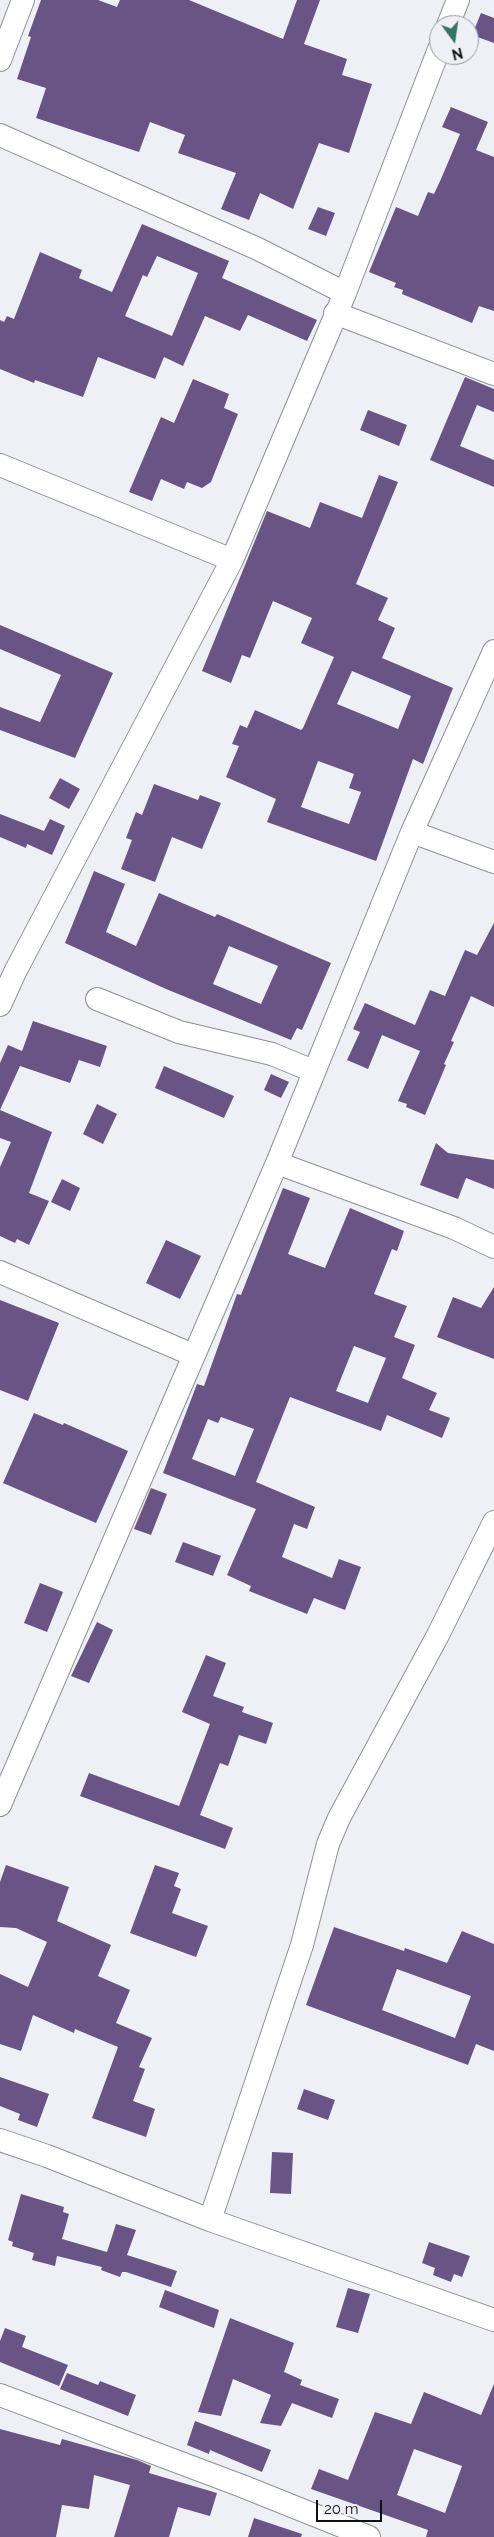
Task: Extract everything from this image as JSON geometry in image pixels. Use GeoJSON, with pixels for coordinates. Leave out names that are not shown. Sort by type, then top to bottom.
{"type":"FeatureCollection","features":[{"type":"Feature","properties":{"kind":"street"},"geometry":{"type":"LineString","coordinates":[[0,60],[23,0]]}},
{"type":"Feature","properties":{"kind":"street"},"geometry":{"type":"LineString","coordinates":[[452,15],[458,0]]}},
{"type":"Feature","properties":{"kind":"street"},"geometry":{"type":"LineString","coordinates":[[0,1005],[7,968],[232,560],[340,303],[433,65]]}},
{"type":"Feature","properties":{"kind":"street"},"geometry":{"type":"LineString","coordinates":[[0,135],[258,249],[340,303],[494,374]]}},
{"type":"Feature","properties":{"kind":"street"},"geometry":{"type":"LineString","coordinates":[[0,465],[232,560]]}},
{"type":"Feature","properties":{"kind":"street"},"geometry":{"type":"LineString","coordinates":[[0,1805],[277,1163],[412,832],[494,651]]}},
{"type":"Feature","properties":{"kind":"street"},"geometry":{"type":"LineString","coordinates":[[412,832],[494,862]]}},
{"type":"Feature","properties":{"kind":"street"},"geometry":{"type":"LineString","coordinates":[[97,999],[179,1032],[272,1054],[313,1071]]}},
{"type":"Feature","properties":{"kind":"street"},"geometry":{"type":"LineString","coordinates":[[277,1163],[444,1225],[494,1248]]}},
{"type":"Feature","properties":{"kind":"street"},"geometry":{"type":"LineString","coordinates":[[0,1272],[193,1355]]}},
{"type":"Feature","properties":{"kind":"street"},"geometry":{"type":"LineString","coordinates":[[210,2220],[302,1945],[328,1844],[339,1818],[438,1635],[494,1522]]}},
{"type":"Feature","properties":{"kind":"street"},"geometry":{"type":"LineString","coordinates":[[0,2140],[47,2156],[210,2220],[494,2320]]}},
{"type":"Feature","properties":{"kind":"street"},"geometry":{"type":"LineString","coordinates":[[0,2395],[242,2486],[369,2537]]}},
{"type":"Feature","properties":{"kind":"building"},"geometry":{"type":"Polygon","coordinates":[[[41,0],[98,0],[117,7],[120,0],[189,0],[283,39],[297,0],[320,0],[304,44],[347,59],[342,75],[372,84],[349,153],[319,143],[293,209],[260,193],[249,220],[221,209],[236,173],[178,153],[185,135],[150,122],[139,152],[36,118],[46,88],[17,79],[31,37],[28,36],[41,0]]]}},
{"type":"Feature","properties":{"kind":"building"},"geometry":{"type":"Polygon","coordinates":[[[481,13],[494,18],[494,43],[479,38],[479,18],[481,13]]]}},
{"type":"Feature","properties":{"kind":"building"},"geometry":{"type":"Polygon","coordinates":[[[451,107],[488,122],[476,150],[494,157],[494,311],[479,306],[472,323],[402,294],[403,290],[394,287],[396,283],[369,272],[396,207],[418,216],[428,192],[434,194],[460,134],[442,127],[451,107]]]}},
{"type":"Feature","properties":{"kind":"building"},"geometry":{"type":"Polygon","coordinates":[[[318,207],[335,213],[326,236],[308,229],[318,207]]]}},
{"type":"Feature","properties":{"kind":"building"},"geometry":{"type":"Polygon","coordinates":[[[142,224],[229,261],[222,278],[317,320],[307,341],[248,315],[240,331],[205,316],[183,366],[164,357],[155,379],[98,357],[83,397],[35,380],[34,383],[0,369],[0,320],[4,322],[7,316],[14,319],[40,252],[82,270],[79,278],[112,292],[142,224]],[[157,256],[147,277],[143,275],[125,316],[172,336],[198,273],[157,256]]]}},
{"type":"Feature","properties":{"kind":"building"},"geometry":{"type":"Polygon","coordinates":[[[465,377],[494,389],[494,412],[477,405],[460,446],[494,460],[494,487],[430,460],[465,377]]]}},
{"type":"Feature","properties":{"kind":"building"},"geometry":{"type":"Polygon","coordinates":[[[193,379],[229,394],[224,408],[238,414],[211,482],[202,488],[187,482],[184,489],[161,479],[152,501],[129,492],[161,417],[174,423],[193,379]]]}},
{"type":"Feature","properties":{"kind":"building"},"geometry":{"type":"Polygon","coordinates":[[[368,410],[407,425],[399,446],[360,430],[368,410]]]}},
{"type":"Feature","properties":{"kind":"building"},"geometry":{"type":"Polygon","coordinates":[[[379,475],[398,482],[356,584],[388,598],[378,620],[395,628],[382,658],[453,688],[423,764],[413,759],[376,861],[267,822],[276,799],[226,777],[239,746],[232,744],[240,725],[247,728],[255,710],[301,730],[303,728],[334,657],[301,643],[312,618],[273,601],[250,658],[242,655],[231,683],[202,671],[267,511],[310,528],[320,502],[362,518],[379,475]],[[352,671],[337,704],[398,729],[411,696],[352,671]],[[318,761],[301,807],[349,824],[361,792],[349,788],[354,774],[318,761]]]}},
{"type":"Feature","properties":{"kind":"building"},"geometry":{"type":"Polygon","coordinates":[[[0,625],[113,673],[75,758],[0,730],[0,707],[40,722],[61,675],[0,649],[0,625]]]}},
{"type":"Feature","properties":{"kind":"building"},"geometry":{"type":"Polygon","coordinates":[[[60,778],[80,789],[69,809],[49,798],[60,778]]]}},
{"type":"Feature","properties":{"kind":"building"},"geometry":{"type":"Polygon","coordinates":[[[154,784],[198,800],[200,795],[221,803],[202,849],[172,837],[155,882],[121,869],[132,840],[126,838],[136,812],[142,815],[154,784]]]}},
{"type":"Feature","properties":{"kind":"building"},"geometry":{"type":"Polygon","coordinates":[[[0,814],[44,831],[50,819],[65,826],[52,855],[27,844],[26,848],[0,837],[0,814]]]}},
{"type":"Feature","properties":{"kind":"building"},"geometry":{"type":"Polygon","coordinates":[[[94,871],[125,884],[106,932],[136,946],[159,893],[215,917],[217,914],[331,963],[302,1030],[297,1028],[291,1040],[166,989],[65,943],[94,871]],[[229,946],[213,984],[261,1004],[278,966],[229,946]]]}},
{"type":"Feature","properties":{"kind":"building"},"geometry":{"type":"Polygon","coordinates":[[[494,923],[494,1007],[471,996],[451,1041],[454,1042],[444,1064],[446,1065],[425,1115],[406,1107],[407,1104],[398,1101],[420,1051],[382,1035],[368,1069],[347,1060],[360,1032],[353,1029],[365,1003],[415,1025],[430,990],[445,996],[465,950],[477,955],[494,923]]]}},
{"type":"Feature","properties":{"kind":"building"},"geometry":{"type":"Polygon","coordinates":[[[33,1021],[107,1046],[100,1067],[79,1060],[70,1083],[20,1066],[0,1110],[0,1063],[8,1045],[22,1051],[33,1021]]]}},
{"type":"Feature","properties":{"kind":"building"},"geometry":{"type":"Polygon","coordinates":[[[164,1066],[234,1096],[224,1118],[155,1088],[164,1066]]]}},
{"type":"Feature","properties":{"kind":"building"},"geometry":{"type":"Polygon","coordinates":[[[271,1074],[289,1082],[281,1098],[264,1090],[271,1074]]]}},
{"type":"Feature","properties":{"kind":"building"},"geometry":{"type":"Polygon","coordinates":[[[97,1104],[117,1114],[103,1144],[83,1134],[97,1104]]]}},
{"type":"Feature","properties":{"kind":"building"},"geometry":{"type":"Polygon","coordinates":[[[0,1110],[52,1132],[29,1193],[49,1201],[29,1245],[17,1239],[15,1243],[0,1236],[0,1167],[11,1142],[0,1138],[0,1110]]]}},
{"type":"Feature","properties":{"kind":"building"},"geometry":{"type":"Polygon","coordinates":[[[436,1143],[448,1153],[494,1160],[494,1189],[466,1178],[458,1199],[420,1185],[436,1143]]]}},
{"type":"Feature","properties":{"kind":"building"},"geometry":{"type":"Polygon","coordinates":[[[62,1179],[80,1188],[70,1211],[51,1202],[62,1179]]]}},
{"type":"Feature","properties":{"kind":"building"},"geometry":{"type":"Polygon","coordinates":[[[283,1188],[310,1198],[288,1254],[325,1268],[350,1208],[404,1231],[397,1251],[392,1249],[374,1294],[407,1306],[394,1337],[415,1345],[402,1378],[437,1393],[429,1410],[450,1418],[442,1438],[387,1415],[381,1431],[290,1397],[256,1482],[315,1507],[307,1529],[294,1524],[282,1557],[332,1578],[339,1559],[361,1567],[345,1610],[314,1598],[307,1614],[249,1591],[251,1586],[227,1575],[256,1509],[163,1473],[197,1384],[204,1386],[237,1294],[241,1295],[283,1188]],[[354,1346],[336,1391],[368,1403],[386,1358],[354,1346]],[[221,1417],[218,1423],[208,1419],[192,1459],[235,1476],[254,1429],[221,1417]]]}},
{"type":"Feature","properties":{"kind":"building"},"geometry":{"type":"Polygon","coordinates":[[[166,1240],[201,1256],[180,1299],[146,1283],[166,1240]]]}},
{"type":"Feature","properties":{"kind":"building"},"geometry":{"type":"Polygon","coordinates":[[[494,1287],[494,1359],[437,1337],[453,1297],[481,1308],[494,1287]]]}},
{"type":"Feature","properties":{"kind":"building"},"geometry":{"type":"Polygon","coordinates":[[[0,1300],[59,1323],[28,1401],[0,1390],[0,1300]]]}},
{"type":"Feature","properties":{"kind":"building"},"geometry":{"type":"Polygon","coordinates":[[[34,1413],[63,1425],[64,1423],[128,1451],[96,1523],[3,1483],[34,1413]]]}},
{"type":"Feature","properties":{"kind":"building"},"geometry":{"type":"Polygon","coordinates":[[[151,1488],[167,1494],[151,1535],[134,1529],[151,1488]]]}},
{"type":"Feature","properties":{"kind":"building"},"geometry":{"type":"Polygon","coordinates":[[[183,1542],[221,1556],[213,1576],[175,1562],[183,1542]]]}},
{"type":"Feature","properties":{"kind":"building"},"geometry":{"type":"Polygon","coordinates":[[[40,1583],[63,1592],[47,1632],[24,1623],[40,1583]]]}},
{"type":"Feature","properties":{"kind":"building"},"geometry":{"type":"Polygon","coordinates":[[[97,1622],[113,1630],[89,1683],[71,1676],[97,1622]]]}},
{"type":"Feature","properties":{"kind":"building"},"geometry":{"type":"Polygon","coordinates":[[[206,1655],[226,1663],[213,1696],[244,1707],[242,1712],[273,1723],[266,1744],[239,1735],[228,1766],[220,1763],[200,1815],[233,1828],[225,1849],[80,1796],[89,1773],[179,1806],[210,1724],[182,1712],[206,1655]]]}},
{"type":"Feature","properties":{"kind":"building"},"geometry":{"type":"Polygon","coordinates":[[[6,1865],[69,1887],[57,1921],[111,1945],[98,1976],[130,1990],[116,2023],[152,2038],[139,2067],[145,2069],[133,2101],[155,2109],[146,2137],[92,2118],[118,2047],[75,2029],[74,2033],[33,2015],[21,2051],[0,2044],[0,1974],[28,1987],[47,1942],[16,1928],[0,1927],[0,1882],[6,1865]]]}},
{"type":"Feature","properties":{"kind":"building"},"geometry":{"type":"Polygon","coordinates":[[[155,1865],[179,1873],[174,1886],[181,1889],[172,1913],[208,1926],[196,1957],[130,1933],[155,1865]]]}},
{"type":"Feature","properties":{"kind":"building"},"geometry":{"type":"Polygon","coordinates":[[[334,1927],[404,1951],[405,1948],[447,1963],[462,1931],[494,1944],[494,2051],[476,2044],[468,2065],[306,2005],[334,1927]],[[397,1969],[382,2010],[455,2038],[471,1996],[397,1969]]]}},
{"type":"Feature","properties":{"kind":"building"},"geometry":{"type":"Polygon","coordinates":[[[0,2077],[49,2094],[37,2127],[18,2120],[20,2114],[0,2106],[0,2077]]]}},
{"type":"Feature","properties":{"kind":"building"},"geometry":{"type":"Polygon","coordinates":[[[304,2089],[335,2100],[328,2120],[297,2109],[304,2089]]]}},
{"type":"Feature","properties":{"kind":"building"},"geometry":{"type":"Polygon","coordinates":[[[272,2152],[293,2153],[291,2194],[270,2193],[272,2152]]]}},
{"type":"Feature","properties":{"kind":"building"},"geometry":{"type":"Polygon","coordinates":[[[21,2194],[64,2207],[63,2212],[69,2214],[62,2239],[107,2252],[116,2224],[136,2230],[127,2255],[177,2271],[171,2287],[126,2272],[122,2272],[120,2277],[101,2270],[102,2267],[57,2256],[55,2266],[32,2260],[34,2253],[12,2246],[13,2242],[8,2240],[21,2194]]]}},
{"type":"Feature","properties":{"kind":"building"},"geometry":{"type":"Polygon","coordinates":[[[429,2242],[470,2256],[462,2277],[454,2274],[451,2282],[433,2275],[435,2268],[422,2263],[429,2242]]]}},
{"type":"Feature","properties":{"kind":"building"},"geometry":{"type":"Polygon","coordinates":[[[348,2288],[370,2294],[358,2333],[336,2327],[348,2288]]]}},
{"type":"Feature","properties":{"kind":"building"},"geometry":{"type":"Polygon","coordinates":[[[165,2290],[219,2310],[214,2328],[159,2307],[165,2290]]]}},
{"type":"Feature","properties":{"kind":"building"},"geometry":{"type":"Polygon","coordinates":[[[230,2318],[294,2343],[284,2372],[302,2380],[300,2385],[339,2399],[332,2418],[292,2403],[281,2426],[260,2423],[271,2395],[233,2379],[221,2416],[198,2412],[230,2318]]]}},
{"type":"Feature","properties":{"kind":"building"},"geometry":{"type":"Polygon","coordinates":[[[5,2328],[26,2336],[22,2347],[68,2365],[59,2386],[0,2362],[0,2341],[5,2328]]]}},
{"type":"Feature","properties":{"kind":"building"},"geometry":{"type":"Polygon","coordinates":[[[67,2373],[98,2385],[100,2381],[136,2395],[128,2416],[60,2389],[67,2373]]]}},
{"type":"Feature","properties":{"kind":"building"},"geometry":{"type":"Polygon","coordinates":[[[494,2384],[494,2537],[426,2537],[428,2530],[311,2489],[319,2469],[348,2480],[375,2412],[411,2424],[424,2392],[481,2415],[494,2384]],[[414,2449],[397,2495],[445,2513],[462,2466],[414,2449]]]}},
{"type":"Feature","properties":{"kind":"building"},"geometry":{"type":"Polygon","coordinates":[[[195,2421],[271,2450],[262,2472],[210,2450],[209,2454],[187,2445],[195,2421]]]}},
{"type":"Feature","properties":{"kind":"building"},"geometry":{"type":"Polygon","coordinates":[[[0,2429],[60,2445],[62,2439],[137,2460],[151,2466],[149,2473],[217,2493],[210,2516],[178,2507],[169,2537],[114,2537],[130,2485],[94,2475],[89,2509],[62,2505],[56,2537],[0,2537],[0,2429]]]}},
{"type":"Feature","properties":{"kind":"building"},"geometry":{"type":"Polygon","coordinates":[[[254,2518],[302,2534],[301,2537],[248,2537],[254,2518]]]}}]}
